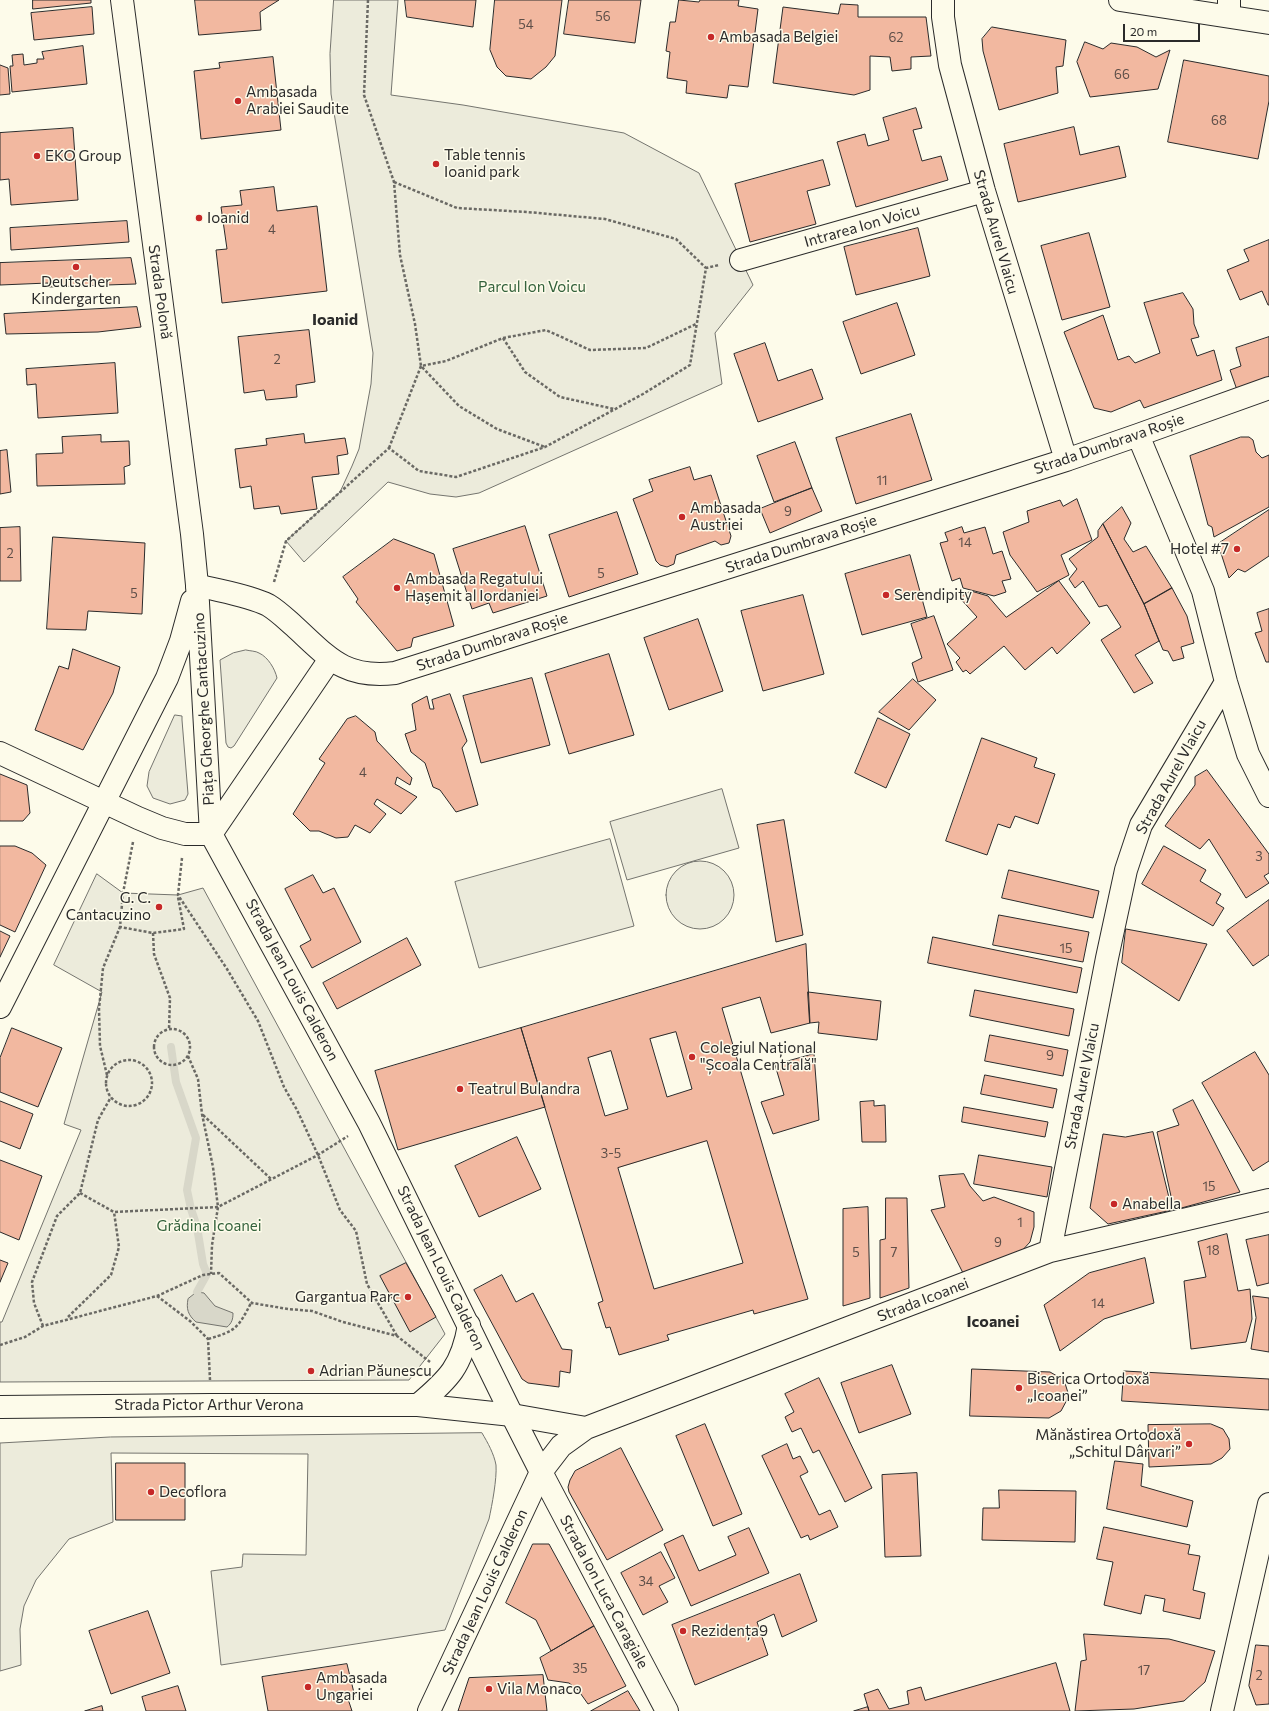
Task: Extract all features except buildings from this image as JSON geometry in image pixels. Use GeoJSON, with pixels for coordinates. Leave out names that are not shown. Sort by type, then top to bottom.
{"type":"FeatureCollection","features":[{"type":"Feature","properties":{"kind":"street","name":"Strada Polonă"},"geometry":{"type":"LineString","coordinates":[[122,0],[190,518],[197,585]]}},
{"type":"Feature","properties":{"kind":"street","name":"Strada Aurel Vlaicu"},"geometry":{"type":"LineString","coordinates":[[943,0],[943,16],[950,65],[984,191],[1066,460]]}},
{"type":"Feature","properties":{"kind":"street"},"geometry":{"type":"LineString","coordinates":[[1120,0],[1229,8],[1269,23]]}},
{"type":"Feature","properties":{"kind":"street","name":"Intrarea Ion Voicu"},"geometry":{"type":"LineString","coordinates":[[741,260],[984,191]]}},
{"type":"Feature","properties":{"kind":"street","name":"Strada Dumbrava Roșie"},"geometry":{"type":"LineString","coordinates":[[330,659],[345,668],[360,674],[378,675],[395,673],[1066,460],[1269,388]]}},
{"type":"Feature","properties":{"kind":"street"},"geometry":{"type":"LineString","coordinates":[[1138,435],[1203,591],[1226,682],[1248,754],[1269,796]]}},
{"type":"Feature","properties":{"kind":"street"},"geometry":{"type":"LineString","coordinates":[[197,585],[268,605],[280,613],[330,659]]}},
{"type":"Feature","properties":{"kind":"street","name":"Piața Gheorghe Cantacuzino"},"geometry":{"type":"LineString","coordinates":[[0,1008],[174,661],[197,585]]}},
{"type":"Feature","properties":{"kind":"street","name":"Piața Gheorghe Cantacuzino"},"geometry":{"type":"LineString","coordinates":[[197,585],[211,834]]}},
{"type":"Feature","properties":{"kind":"street","name":"Piața Gheorghe Cantacuzino"},"geometry":{"type":"LineString","coordinates":[[211,834],[330,659]]}},
{"type":"Feature","properties":{"kind":"street","name":"Strada Aurel Vlaicu"},"geometry":{"type":"LineString","coordinates":[[1050,1251],[1107,958],[1126,870],[1141,825],[1226,682]]}},
{"type":"Feature","properties":{"kind":"street"},"geometry":{"type":"LineString","coordinates":[[0,753],[162,828],[185,834],[211,834]]}},
{"type":"Feature","properties":{"kind":"street","name":"Strada Jean Louis Calderon"},"geometry":{"type":"LineString","coordinates":[[211,834],[369,1123],[541,1472],[429,1711]]}},
{"type":"Feature","properties":{"kind":"street","name":"Strada Icoanei"},"geometry":{"type":"LineString","coordinates":[[541,1472],[561,1446],[586,1428],[1050,1251],[1269,1200]]}},
{"type":"Feature","properties":{"kind":"street"},"geometry":{"type":"LineString","coordinates":[[418,1405],[448,1378],[460,1361],[466,1344],[469,1325]]}},
{"type":"Feature","properties":{"kind":"street","name":"Strada Pictor Arthur Verona"},"geometry":{"type":"LineString","coordinates":[[0,1407],[418,1405],[512,1415]]}},
{"type":"Feature","properties":{"kind":"street"},"geometry":{"type":"LineString","coordinates":[[512,1415],[586,1428]]}},
{"type":"Feature","properties":{"kind":"street","name":"Strada Ion Luca Caragiale"},"geometry":{"type":"LineString","coordinates":[[541,1472],[667,1711]]}},
{"type":"Feature","properties":{"kind":"street"},"geometry":{"type":"LineString","coordinates":[[1222,1711],[1269,1504]]}},
{"type":"Feature","properties":{"kind":"path"},"geometry":{"type":"LineString","coordinates":[[268,605],[286,541],[389,448],[421,366],[415,324],[400,255],[394,182],[364,95],[368,0]]}},
{"type":"Feature","properties":{"kind":"path"},"geometry":{"type":"LineString","coordinates":[[394,182],[457,208],[605,219],[676,239],[706,268]]}},
{"type":"Feature","properties":{"kind":"path"},"geometry":{"type":"LineString","coordinates":[[706,268],[741,260]]}},
{"type":"Feature","properties":{"kind":"path"},"geometry":{"type":"LineString","coordinates":[[389,448],[419,471],[456,477],[545,448],[615,409],[690,365],[706,268]]}},
{"type":"Feature","properties":{"kind":"path"},"geometry":{"type":"LineString","coordinates":[[421,366],[446,361],[503,338],[546,330],[590,350],[646,348],[696,324]]}},
{"type":"Feature","properties":{"kind":"path"},"geometry":{"type":"LineString","coordinates":[[503,338],[525,372],[560,397],[615,409]]}},
{"type":"Feature","properties":{"kind":"path"},"geometry":{"type":"LineString","coordinates":[[421,366],[459,406],[497,429],[545,448]]}},
{"type":"Feature","properties":{"kind":"path"},"geometry":{"type":"LineString","coordinates":[[107,1076],[100,1046],[99,1009],[103,968],[120,926],[123,893],[138,818]]}},
{"type":"Feature","properties":{"kind":"path"},"geometry":{"type":"LineString","coordinates":[[120,926],[154,933],[184,929],[178,895],[185,834]]}},
{"type":"Feature","properties":{"kind":"path"},"geometry":{"type":"LineString","coordinates":[[178,895],[227,969],[258,1021],[284,1087],[318,1154],[340,1210],[356,1231],[368,1284],[397,1336],[448,1378]]}},
{"type":"Feature","properties":{"kind":"path"},"geometry":{"type":"LineString","coordinates":[[154,933],[154,954],[170,998],[169,1030]]}},
{"type":"Feature","properties":{"kind":"path"},"geometry":{"type":"LineString","coordinates":[[188,1056],[179,1064],[167,1064],[157,1057],[155,1052],[156,1040],[164,1031],[169,1030],[180,1032],[188,1039],[190,1045],[188,1056],[198,1079],[202,1114],[213,1167],[218,1206],[212,1245],[211,1274]]}},
{"type":"Feature","properties":{"kind":"path"},"geometry":{"type":"LineString","coordinates":[[130,1059],[138,1061],[150,1070],[153,1086],[151,1093],[146,1100],[140,1104],[124,1106],[117,1103],[111,1097],[106,1083],[107,1076],[110,1069],[116,1063],[130,1059]]}},
{"type":"Feature","properties":{"kind":"path"},"geometry":{"type":"LineString","coordinates":[[43,1326],[34,1303],[32,1282],[57,1216],[80,1193],[98,1120],[111,1097]]}},
{"type":"Feature","properties":{"kind":"path"},"geometry":{"type":"LineString","coordinates":[[202,1114],[271,1178]]}},
{"type":"Feature","properties":{"kind":"path"},"geometry":{"type":"LineString","coordinates":[[80,1193],[114,1212],[218,1206],[318,1154],[369,1123]]}},
{"type":"Feature","properties":{"kind":"path"},"geometry":{"type":"LineString","coordinates":[[68,1318],[111,1275],[119,1248],[114,1212]]}},
{"type":"Feature","properties":{"kind":"path"},"geometry":{"type":"LineString","coordinates":[[0,1345],[25,1337],[43,1326],[68,1318],[157,1296],[203,1275],[219,1273],[252,1303],[312,1311],[343,1322],[397,1336]]}},
{"type":"Feature","properties":{"kind":"path"},"geometry":{"type":"LineString","coordinates":[[157,1296],[190,1321],[208,1339],[210,1405]]}},
{"type":"Feature","properties":{"kind":"path"},"geometry":{"type":"LineString","coordinates":[[208,1339],[225,1334],[240,1324],[252,1303]]}},
{"type":"Feature","properties":{"kind":"green space","name":"Parcul Ion Voicu"},"geometry":{"type":"Polygon","coordinates":[[[334,0],[398,0],[391,95],[463,105],[624,133],[699,173],[753,285],[715,333],[722,384],[479,493],[456,497],[430,494],[388,482],[304,562],[286,541],[340,492],[359,449],[371,384],[373,353],[331,94],[330,54],[334,0]]]}},
{"type":"Feature","properties":{"kind":"green space"},"geometry":{"type":"Polygon","coordinates":[[[246,650],[258,652],[265,657],[273,667],[277,678],[234,746],[231,748],[228,747],[226,743],[220,660],[233,653],[246,650]]]}},
{"type":"Feature","properties":{"kind":"green space"},"geometry":{"type":"Polygon","coordinates":[[[175,715],[182,716],[188,794],[185,800],[170,804],[153,798],[147,786],[149,772],[175,715]]]}},
{"type":"Feature","properties":{"kind":"green space"},"geometry":{"type":"Polygon","coordinates":[[[722,789],[739,848],[627,880],[610,822],[722,789]]]}},
{"type":"Feature","properties":{"kind":"green space"},"geometry":{"type":"Polygon","coordinates":[[[610,839],[634,926],[479,968],[455,882],[610,839]]]}},
{"type":"Feature","properties":{"kind":"green space"},"geometry":{"type":"Polygon","coordinates":[[[700,861],[713,864],[724,871],[731,882],[734,895],[731,908],[724,919],[713,926],[700,929],[687,926],[676,919],[669,908],[666,895],[669,882],[676,871],[687,864],[700,861]]]}},
{"type":"Feature","properties":{"kind":"green space","name":"Grădina Icoanei"},"geometry":{"type":"Polygon","coordinates":[[[97,874],[123,893],[178,895],[203,888],[445,1334],[409,1380],[0,1382],[0,1322],[2,1322],[81,1130],[64,1124],[102,992],[54,965],[97,874]]]}},
{"type":"Feature","properties":{"kind":"green space"},"geometry":{"type":"Polygon","coordinates":[[[482,1433],[489,1445],[496,1465],[492,1507],[489,1519],[445,1630],[221,1665],[211,1571],[242,1567],[243,1554],[306,1555],[308,1454],[111,1453],[113,1522],[69,1539],[36,1580],[24,1606],[20,1629],[21,1665],[0,1671],[0,1443],[110,1437],[482,1433]]]}},
{"type":"Feature","properties":{"kind":"shaded area"},"geometry":{"type":"Polygon","coordinates":[[[197,1292],[204,1293],[215,1306],[233,1313],[232,1321],[227,1327],[196,1322],[193,1319],[188,1312],[187,1303],[188,1299],[197,1292]]]}},
{"type":"Feature","properties":{"kind":"waterway"},"geometry":{"type":"LineString","coordinates":[[171,1047],[176,1082],[196,1138],[187,1190],[197,1227],[203,1264],[207,1274],[197,1292]]}},
{"type":"Feature","properties":{"kind":"place","name":"Ambasada Belgiei"},"geometry":{"type":"Point","coordinates":[711,37]}},
{"type":"Feature","properties":{"kind":"place","name":"Ambasada Arabiei Saudite"},"geometry":{"type":"Point","coordinates":[238,101]}},
{"type":"Feature","properties":{"kind":"place","name":"EKO Group"},"geometry":{"type":"Point","coordinates":[37,156]}},
{"type":"Feature","properties":{"kind":"place","name":"Table tennis Ioanid park"},"geometry":{"type":"Point","coordinates":[436,164]}},
{"type":"Feature","properties":{"kind":"place","name":"Ioanid"},"geometry":{"type":"Point","coordinates":[199,218]}},
{"type":"Feature","properties":{"kind":"place","name":"Deutscher Kindergarten"},"geometry":{"type":"Point","coordinates":[76,267]}},
{"type":"Feature","properties":{"kind":"place","name":"Ambasada Austriei"},"geometry":{"type":"Point","coordinates":[682,517]}},
{"type":"Feature","properties":{"kind":"place","name":"Hotel #7"},"geometry":{"type":"Point","coordinates":[1237,549]}},
{"type":"Feature","properties":{"kind":"place","name":"Ambasada Regatului Haşemit al Iordaniei"},"geometry":{"type":"Point","coordinates":[397,588]}},
{"type":"Feature","properties":{"kind":"place","name":"Serendipity"},"geometry":{"type":"Point","coordinates":[886,595]}},
{"type":"Feature","properties":{"kind":"place","name":"G. C. Cantacuzino"},"geometry":{"type":"Point","coordinates":[159,907]}},
{"type":"Feature","properties":{"kind":"place","name":"Colegiul Național \"Școala Centrală\""},"geometry":{"type":"Point","coordinates":[692,1057]}},
{"type":"Feature","properties":{"kind":"place","name":"Teatrul Bulandra"},"geometry":{"type":"Point","coordinates":[460,1089]}},
{"type":"Feature","properties":{"kind":"place","name":"Anabella"},"geometry":{"type":"Point","coordinates":[1114,1204]}},
{"type":"Feature","properties":{"kind":"place","name":"Gargantua Parc"},"geometry":{"type":"Point","coordinates":[408,1297]}},
{"type":"Feature","properties":{"kind":"place","name":"Adrian Păunescu"},"geometry":{"type":"Point","coordinates":[311,1371]}},
{"type":"Feature","properties":{"kind":"place","name":"Biserica Ortodoxă „Icoanei”"},"geometry":{"type":"Point","coordinates":[1019,1388]}},
{"type":"Feature","properties":{"kind":"place","name":"Mănăstirea Ortodoxă „Schitul Dârvari”"},"geometry":{"type":"Point","coordinates":[1189,1444]}},
{"type":"Feature","properties":{"kind":"place","name":"Decoflora"},"geometry":{"type":"Point","coordinates":[151,1492]}},
{"type":"Feature","properties":{"kind":"place","name":"Rezidența9"},"geometry":{"type":"Point","coordinates":[683,1631]}},
{"type":"Feature","properties":{"kind":"place","name":"Ambasada Ungariei"},"geometry":{"type":"Point","coordinates":[308,1687]}},
{"type":"Feature","properties":{"kind":"place","name":"Vila Monaco"},"geometry":{"type":"Point","coordinates":[489,1689]}},
{"type":"Feature","properties":{"kind":"district","name":"Ioanid"},"geometry":{"type":"Point","coordinates":[335,320]}},
{"type":"Feature","properties":{"kind":"district","name":"Icoanei"},"geometry":{"type":"Point","coordinates":[993,1322]}}]}
